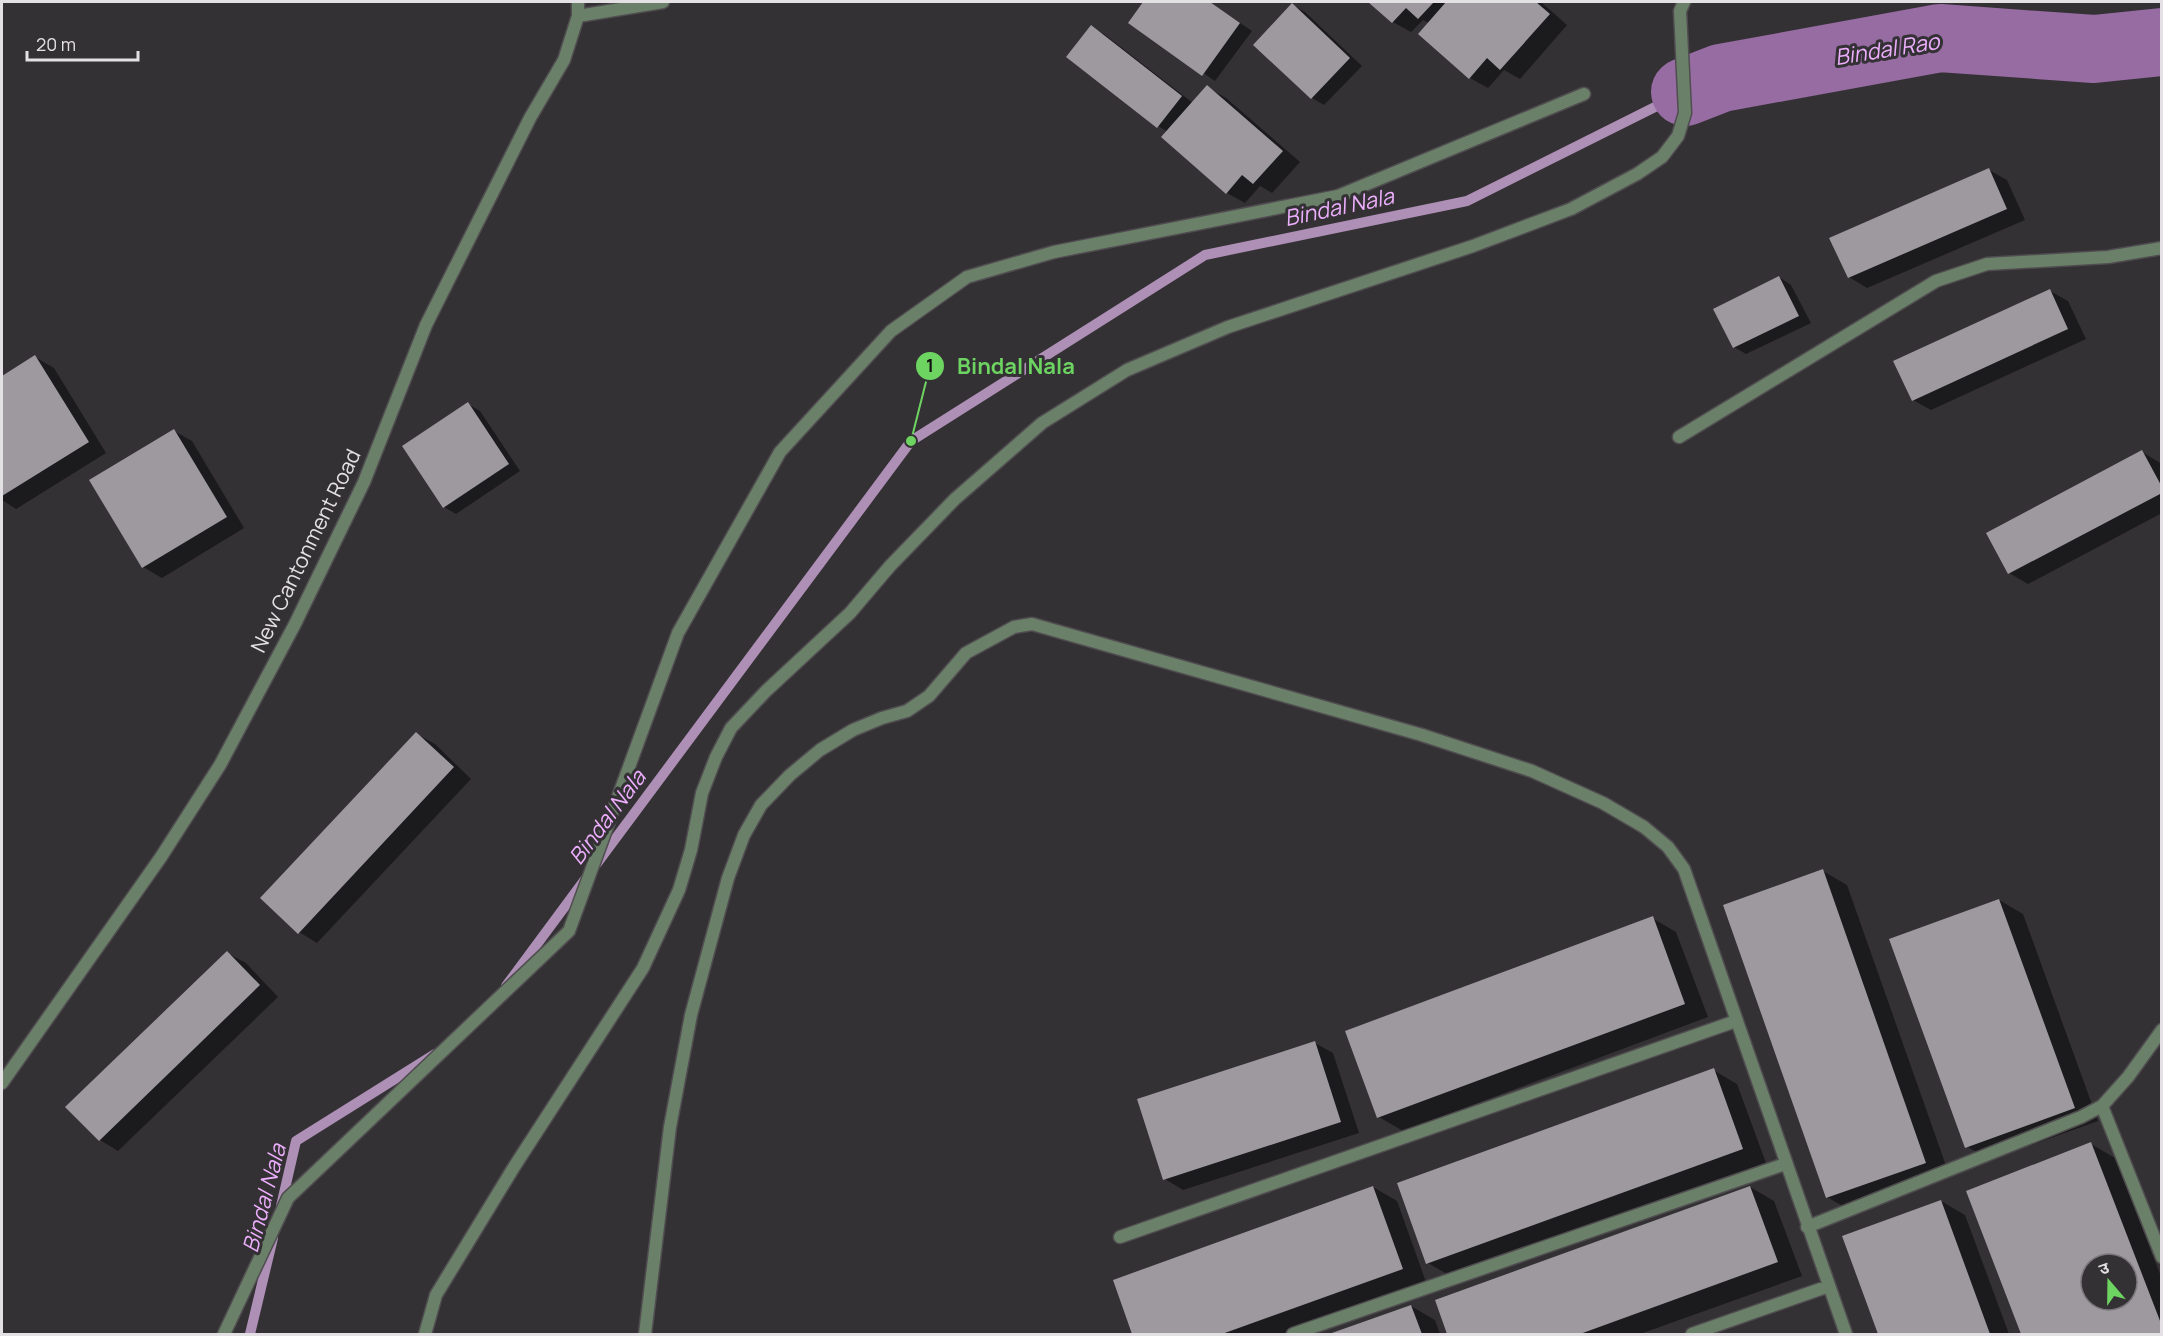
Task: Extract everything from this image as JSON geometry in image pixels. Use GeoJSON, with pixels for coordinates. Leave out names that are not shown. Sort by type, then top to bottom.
{"type":"FeatureCollection","features":[{"type":"Feature","properties":{"kind":"street","name":"New Cantonment Road"},"geometry":{"type":"LineString","coordinates":[[2,1083],[161,857],[220,765],[295,624],[364,482],[426,325],[530,118],[564,60],[578,16],[578,2]]}},
{"type":"Feature","properties":{"kind":"street"},"geometry":{"type":"LineString","coordinates":[[578,16],[663,2]]}},
{"type":"Feature","properties":{"kind":"street"},"geometry":{"type":"LineString","coordinates":[[425,1335],[436,1295],[599,1033],[643,968],[679,890],[691,850],[702,793],[716,757],[731,728],[766,691],[850,613],[890,566],[955,500],[1042,423],[1127,370],[1228,327],[1473,246],[1571,209],[1637,174],[1662,157],[1678,136],[1685,113],[1682,6]]}},
{"type":"Feature","properties":{"kind":"street"},"geometry":{"type":"LineString","coordinates":[[224,1335],[288,1198],[569,931],[678,633],[780,452],[891,331],[968,277],[1054,252],[1338,196],[1584,94]]}},
{"type":"Feature","properties":{"kind":"street"},"geometry":{"type":"LineString","coordinates":[[1679,437],[1936,281],[1987,264],[2108,257],[2162,248]]}},
{"type":"Feature","properties":{"kind":"street"},"geometry":{"type":"LineString","coordinates":[[645,1335],[670,1127],[689,1026],[728,878],[744,835],[761,805],[790,775],[820,750],[853,730],[882,718],[908,711],[929,696],[966,653],[991,637],[1014,627],[1032,624],[1422,735],[1532,771],[1603,803],[1644,827],[1668,847],[1684,869],[1846,1335]]}},
{"type":"Feature","properties":{"kind":"street"},"geometry":{"type":"LineString","coordinates":[[1120,1237],[1736,1021]]}},
{"type":"Feature","properties":{"kind":"street"},"geometry":{"type":"LineString","coordinates":[[1807,1227],[2081,1117],[2102,1106],[2128,1077],[2162,1030]]}},
{"type":"Feature","properties":{"kind":"street"},"geometry":{"type":"LineString","coordinates":[[2102,1106],[2162,1257]]}},
{"type":"Feature","properties":{"kind":"street"},"geometry":{"type":"LineString","coordinates":[[1293,1335],[1785,1164]]}},
{"type":"Feature","properties":{"kind":"street"},"geometry":{"type":"LineString","coordinates":[[1692,1335],[1829,1286]]}},
{"type":"Feature","properties":{"kind":"building"},"geometry":{"type":"Polygon","coordinates":[[[1143,2],[1210,2],[1240,23],[1202,76],[1128,23],[1143,2]]]}},
{"type":"Feature","properties":{"kind":"building"},"geometry":{"type":"Polygon","coordinates":[[[1368,2],[1434,2],[1418,19],[1406,8],[1392,23],[1368,2]]]}},
{"type":"Feature","properties":{"kind":"building"},"geometry":{"type":"Polygon","coordinates":[[[1446,2],[1536,2],[1550,14],[1500,70],[1487,58],[1469,79],[1418,34],[1446,2]]]}},
{"type":"Feature","properties":{"kind":"building"},"geometry":{"type":"Polygon","coordinates":[[[1292,3],[1350,58],[1311,99],[1253,45],[1292,3]]]}},
{"type":"Feature","properties":{"kind":"building"},"geometry":{"type":"Polygon","coordinates":[[[1091,25],[1182,96],[1157,128],[1066,57],[1091,25]]]}},
{"type":"Feature","properties":{"kind":"building"},"geometry":{"type":"Polygon","coordinates":[[[1207,85],[1283,151],[1253,184],[1242,175],[1226,194],[1161,137],[1207,85]]]}},
{"type":"Feature","properties":{"kind":"building"},"geometry":{"type":"Polygon","coordinates":[[[1989,168],[2007,209],[1848,278],[1829,238],[1989,168]]]}},
{"type":"Feature","properties":{"kind":"building"},"geometry":{"type":"Polygon","coordinates":[[[1779,276],[1799,316],[1733,348],[1713,309],[1779,276]]]}},
{"type":"Feature","properties":{"kind":"building"},"geometry":{"type":"Polygon","coordinates":[[[2050,289],[2068,329],[1912,401],[1893,361],[2050,289]]]}},
{"type":"Feature","properties":{"kind":"building"},"geometry":{"type":"Polygon","coordinates":[[[35,355],[89,442],[2,496],[2,376],[35,355]]]}},
{"type":"Feature","properties":{"kind":"building"},"geometry":{"type":"Polygon","coordinates":[[[468,402],[509,464],[443,508],[402,446],[468,402]]]}},
{"type":"Feature","properties":{"kind":"building"},"geometry":{"type":"Polygon","coordinates":[[[174,429],[227,517],[142,568],[89,480],[174,429]]]}},
{"type":"Feature","properties":{"kind":"building"},"geometry":{"type":"Polygon","coordinates":[[[2142,450],[2162,487],[2162,493],[2008,574],[1986,533],[2142,450]]]}},
{"type":"Feature","properties":{"kind":"building"},"geometry":{"type":"Polygon","coordinates":[[[416,732],[454,767],[298,934],[260,898],[416,732]]]}},
{"type":"Feature","properties":{"kind":"building"},"geometry":{"type":"Polygon","coordinates":[[[1823,869],[1926,1163],[1826,1198],[1723,905],[1823,869]]]}},
{"type":"Feature","properties":{"kind":"building"},"geometry":{"type":"Polygon","coordinates":[[[1999,899],[2075,1108],[1965,1148],[1889,939],[1999,899]]]}},
{"type":"Feature","properties":{"kind":"building"},"geometry":{"type":"Polygon","coordinates":[[[1653,916],[1685,1004],[1377,1118],[1345,1031],[1653,916]]]}},
{"type":"Feature","properties":{"kind":"building"},"geometry":{"type":"Polygon","coordinates":[[[227,951],[260,985],[99,1141],[65,1107],[227,951]]]}},
{"type":"Feature","properties":{"kind":"building"},"geometry":{"type":"Polygon","coordinates":[[[1315,1041],[1341,1122],[1163,1180],[1137,1099],[1315,1041]]]}},
{"type":"Feature","properties":{"kind":"building"},"geometry":{"type":"Polygon","coordinates":[[[1714,1068],[1743,1149],[1426,1264],[1397,1183],[1714,1068]]]}},
{"type":"Feature","properties":{"kind":"building"},"geometry":{"type":"Polygon","coordinates":[[[2091,1142],[2133,1252],[2079,1252],[2079,1312],[2139,1312],[2139,1266],[2162,1326],[2162,1334],[2021,1334],[1966,1191],[2091,1142]]]}},
{"type":"Feature","properties":{"kind":"building"},"geometry":{"type":"Polygon","coordinates":[[[1373,1186],[1403,1269],[1222,1334],[1132,1334],[1113,1280],[1373,1186]]]}},
{"type":"Feature","properties":{"kind":"building"},"geometry":{"type":"Polygon","coordinates":[[[1750,1186],[1778,1262],[1580,1334],[1447,1334],[1435,1300],[1750,1186]]]}},
{"type":"Feature","properties":{"kind":"building"},"geometry":{"type":"Polygon","coordinates":[[[1941,1200],[1990,1334],[1878,1334],[1842,1236],[1941,1200]]]}},
{"type":"Feature","properties":{"kind":"building"},"geometry":{"type":"Polygon","coordinates":[[[1411,1305],[1422,1334],[1329,1334],[1411,1305]]]}},
{"type":"Feature","properties":{"kind":"waterway","name":"Bindal Rao"},"geometry":{"type":"LineString","coordinates":[[1685,92],[1721,78],[1940,38],[2094,49],[2162,42]]}},
{"type":"Feature","properties":{"kind":"waterway","name":"Bindal Nala"},"geometry":{"type":"LineString","coordinates":[[595,866],[911,441],[1205,255],[1467,201],[1685,92]]}},
{"type":"Feature","properties":{"kind":"waterway","name":"Bindal Nala"},"geometry":{"type":"LineString","coordinates":[[506,986],[586,878]]}},
{"type":"Feature","properties":{"kind":"waterway","name":"Bindal Nala"},"geometry":{"type":"LineString","coordinates":[[281,1206],[296,1141],[435,1054]]}},
{"type":"Feature","properties":{"kind":"waterway","name":"Bindal Nala"},"geometry":{"type":"LineString","coordinates":[[250,1334],[273,1238]]}},
{"type":"Feature","properties":{"kind":"place","name":"Bindal Nala"},"geometry":{"type":"Point","coordinates":[911,441]}}]}
